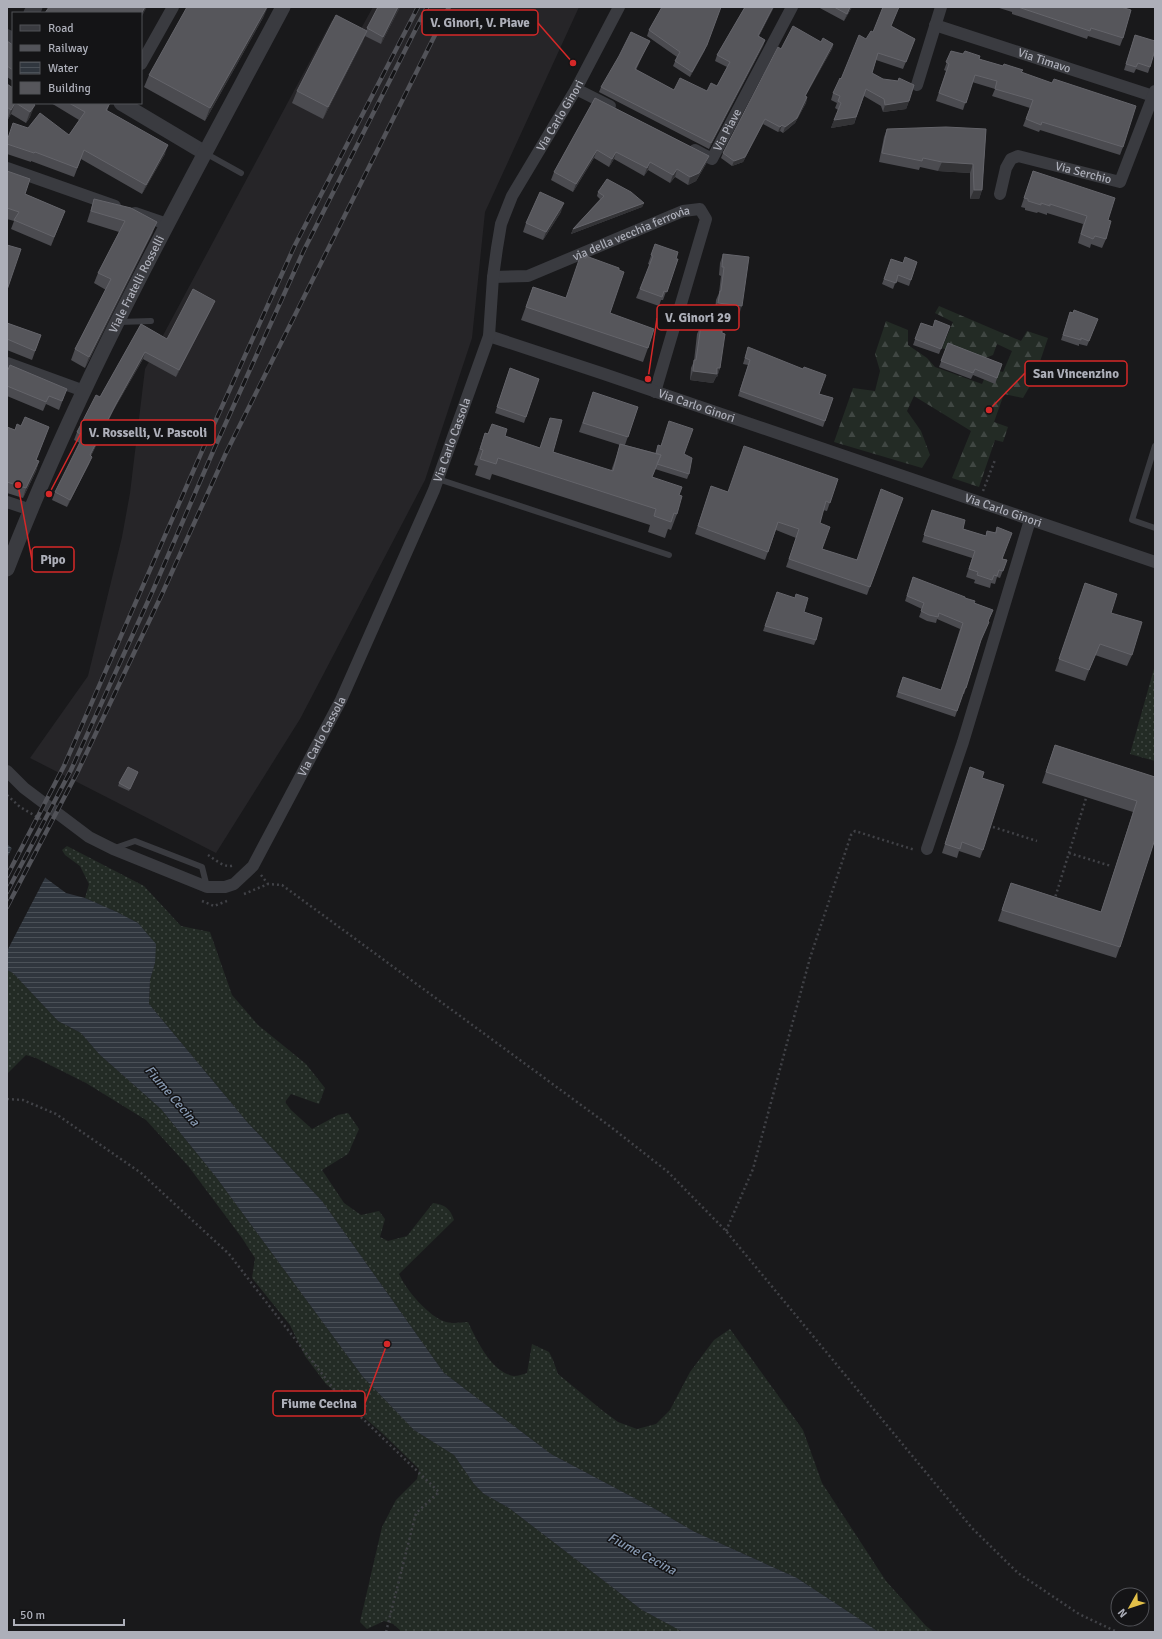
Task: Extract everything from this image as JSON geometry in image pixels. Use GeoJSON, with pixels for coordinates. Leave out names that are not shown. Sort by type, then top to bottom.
{"type":"FeatureCollection","features":[{"type":"Feature","properties":{"kind":"street"},"geometry":{"type":"LineString","coordinates":[[142,62],[173,7]]}},
{"type":"Feature","properties":{"kind":"street","name":"Viale Fratelli Rosselli"},"geometry":{"type":"LineString","coordinates":[[7,569],[31,510],[84,391],[167,224],[283,7]]}},
{"type":"Feature","properties":{"kind":"street","name":"Via Carlo Ginori"},"geometry":{"type":"LineString","coordinates":[[620,7],[576,89],[512,196],[501,224],[493,277],[489,336],[1030,520],[1097,541],[1155,562]]}},
{"type":"Feature","properties":{"kind":"street","name":"Via Piave"},"geometry":{"type":"LineString","coordinates":[[685,145],[712,159],[792,7]]}},
{"type":"Feature","properties":{"kind":"street"},"geometry":{"type":"LineString","coordinates":[[917,85],[941,7]]}},
{"type":"Feature","properties":{"kind":"street","name":"Via Timavo"},"geometry":{"type":"LineString","coordinates":[[935,24],[1154,94]]}},
{"type":"Feature","properties":{"kind":"street"},"geometry":{"type":"LineString","coordinates":[[576,89],[623,113]]}},
{"type":"Feature","properties":{"kind":"street","name":"Via Serchio"},"geometry":{"type":"LineString","coordinates":[[1000,194],[1006,168],[1011,159],[1018,156],[1120,182],[1154,94]]}},
{"type":"Feature","properties":{"kind":"street"},"geometry":{"type":"LineString","coordinates":[[123,104],[205,153]]}},
{"type":"Feature","properties":{"kind":"street"},"geometry":{"type":"LineString","coordinates":[[7,168],[167,224]]}},
{"type":"Feature","properties":{"kind":"street","name":"via della vecchia ferrovia"},"geometry":{"type":"LineString","coordinates":[[493,277],[528,276],[683,211],[700,209],[706,219],[655,392]]}},
{"type":"Feature","properties":{"kind":"street","name":"Via Carlo Cassola"},"geometry":{"type":"LineString","coordinates":[[7,771],[24,788],[78,830],[113,849],[207,887],[225,887],[234,884],[253,866],[341,700],[438,479],[489,336]]}},
{"type":"Feature","properties":{"kind":"street"},"geometry":{"type":"LineString","coordinates":[[7,363],[84,391]]}},
{"type":"Feature","properties":{"kind":"street"},"geometry":{"type":"LineString","coordinates":[[7,502],[31,510]]}},
{"type":"Feature","properties":{"kind":"street"},"geometry":{"type":"LineString","coordinates":[[926,848],[963,742],[1030,520]]}},
{"type":"Feature","properties":{"kind":"lane"},"geometry":{"type":"LineString","coordinates":[[205,153],[241,173]]}},
{"type":"Feature","properties":{"kind":"lane"},"geometry":{"type":"LineString","coordinates":[[118,322],[152,321]]}},
{"type":"Feature","properties":{"kind":"lane"},"geometry":{"type":"LineString","coordinates":[[1155,446],[1132,520],[1155,528]]}},
{"type":"Feature","properties":{"kind":"lane"},"geometry":{"type":"LineString","coordinates":[[438,479],[669,555]]}},
{"type":"Feature","properties":{"kind":"lane"},"geometry":{"type":"LineString","coordinates":[[113,849],[135,840],[202,867],[207,887]]}},
{"type":"Feature","properties":{"kind":"path"},"geometry":{"type":"LineString","coordinates":[[978,502],[995,460]]}},
{"type":"Feature","properties":{"kind":"path"},"geometry":{"type":"LineString","coordinates":[[1053,904],[1088,792]]}},
{"type":"Feature","properties":{"kind":"path"},"geometry":{"type":"LineString","coordinates":[[7,795],[20,807],[47,823]]}},
{"type":"Feature","properties":{"kind":"path"},"geometry":{"type":"LineString","coordinates":[[993,827],[1037,841]]}},
{"type":"Feature","properties":{"kind":"path"},"geometry":{"type":"LineString","coordinates":[[726,1231],[753,1169],[810,958],[850,835],[855,831],[921,851],[926,848]]}},
{"type":"Feature","properties":{"kind":"path"},"geometry":{"type":"LineString","coordinates":[[1069,853],[1111,866]]}},
{"type":"Feature","properties":{"kind":"path"},"geometry":{"type":"LineString","coordinates":[[241,895],[268,884],[282,885],[611,1127],[668,1172],[726,1231],[972,1528],[1018,1573],[1079,1614],[1117,1632]]}},
{"type":"Feature","properties":{"kind":"path"},"geometry":{"type":"LineString","coordinates":[[200,900],[214,906],[228,901]]}},
{"type":"Feature","properties":{"kind":"path"},"geometry":{"type":"LineString","coordinates":[[7,1099],[23,1100],[56,1114],[147,1179],[229,1254],[340,1397],[439,1492],[416,1513],[386,1632]]}},
{"type":"Feature","properties":{"kind":"shaded area"},"geometry":{"type":"Polygon","coordinates":[[[373,7],[579,7],[485,212],[472,338],[425,480],[300,719],[216,853],[30,758],[88,676],[122,537],[130,493],[145,369],[332,20],[358,34],[373,7]]]}},
{"type":"Feature","properties":{"kind":"green space"},"geometry":{"type":"Polygon","coordinates":[[[939,306],[1021,341],[1027,331],[1048,338],[1034,379],[1023,398],[1004,394],[994,422],[1008,427],[1003,442],[995,440],[979,487],[952,478],[971,431],[914,396],[907,411],[921,431],[930,455],[922,468],[834,442],[853,388],[875,391],[880,371],[875,354],[886,321],[908,330],[908,345],[927,358],[935,367],[982,384],[989,368],[1003,372],[1012,351],[997,344],[993,355],[978,361],[942,348],[953,322],[935,313],[939,306]]]}},
{"type":"Feature","properties":{"kind":"green space"},"geometry":{"type":"Polygon","coordinates":[[[1155,665],[1155,761],[1130,754],[1155,665]]]}},
{"type":"Feature","properties":{"kind":"green space"},"geometry":{"type":"Polygon","coordinates":[[[67,846],[144,886],[181,926],[210,932],[232,995],[258,1025],[306,1064],[325,1088],[319,1104],[291,1094],[285,1102],[291,1110],[312,1129],[338,1115],[348,1113],[359,1129],[348,1154],[322,1170],[344,1203],[361,1215],[379,1211],[385,1219],[380,1237],[388,1241],[407,1236],[433,1203],[444,1206],[449,1210],[454,1220],[399,1274],[412,1295],[432,1315],[446,1322],[468,1322],[486,1355],[492,1363],[506,1374],[514,1376],[527,1373],[532,1344],[549,1352],[558,1374],[618,1422],[637,1429],[656,1424],[670,1410],[690,1372],[714,1340],[730,1329],[803,1430],[822,1483],[886,1581],[926,1626],[934,1632],[879,1632],[797,1578],[695,1532],[657,1510],[551,1454],[444,1373],[322,1201],[248,1123],[149,1004],[150,980],[155,963],[138,923],[85,898],[89,884],[80,866],[65,855],[62,850],[67,846]]]}},
{"type":"Feature","properties":{"kind":"green space"},"geometry":{"type":"Polygon","coordinates":[[[7,970],[13,973],[58,1021],[81,1033],[99,1054],[161,1109],[216,1177],[363,1377],[414,1430],[454,1455],[474,1484],[484,1494],[509,1508],[642,1610],[683,1632],[400,1632],[400,1630],[393,1624],[384,1621],[367,1629],[360,1622],[382,1527],[396,1500],[417,1479],[419,1469],[382,1433],[326,1384],[305,1356],[290,1325],[252,1278],[255,1258],[242,1238],[189,1167],[146,1120],[86,1083],[36,1058],[26,1055],[7,1074],[7,970]]]}},
{"type":"Feature","properties":{"kind":"water"},"geometry":{"type":"Polygon","coordinates":[[[7,844],[43,876],[66,893],[85,898],[138,923],[156,944],[155,963],[150,980],[149,1004],[248,1123],[322,1201],[444,1373],[551,1454],[657,1510],[695,1532],[797,1578],[879,1632],[683,1632],[642,1610],[509,1508],[484,1494],[474,1484],[454,1455],[414,1430],[363,1377],[216,1177],[161,1109],[99,1054],[81,1033],[58,1021],[13,973],[7,970],[7,844]]]}},
{"type":"Feature","properties":{"kind":"pier"},"geometry":{"type":"Polygon","coordinates":[[[13,846],[46,876],[7,951],[7,858],[13,846]]]}},
{"type":"Feature","properties":{"kind":"building"},"geometry":{"type":"Polygon","coordinates":[[[49,7],[145,7],[142,12],[46,12],[49,7]]]}},
{"type":"Feature","properties":{"kind":"building"},"geometry":{"type":"Polygon","coordinates":[[[187,7],[267,7],[210,108],[149,75],[187,7]]]}},
{"type":"Feature","properties":{"kind":"building"},"geometry":{"type":"Polygon","coordinates":[[[378,7],[398,7],[383,37],[367,28],[378,7]]]}},
{"type":"Feature","properties":{"kind":"building"},"geometry":{"type":"Polygon","coordinates":[[[662,7],[721,7],[707,45],[692,72],[675,61],[680,52],[649,30],[662,7]]]}},
{"type":"Feature","properties":{"kind":"building"},"geometry":{"type":"Polygon","coordinates":[[[745,7],[773,7],[758,36],[765,40],[711,143],[601,87],[631,32],[650,41],[635,69],[674,90],[680,78],[707,91],[711,83],[717,86],[730,62],[717,55],[745,7]]]}},
{"type":"Feature","properties":{"kind":"building"},"geometry":{"type":"Polygon","coordinates":[[[834,7],[850,7],[847,14],[834,7]]]}},
{"type":"Feature","properties":{"kind":"building"},"geometry":{"type":"Polygon","coordinates":[[[883,7],[899,7],[891,26],[915,39],[906,62],[878,53],[872,73],[883,79],[898,81],[899,78],[914,85],[909,101],[885,105],[884,99],[866,89],[856,117],[834,120],[841,103],[838,101],[840,96],[833,93],[840,78],[841,79],[859,35],[866,39],[871,31],[873,32],[883,7]]]}},
{"type":"Feature","properties":{"kind":"building"},"geometry":{"type":"Polygon","coordinates":[[[1018,7],[1121,7],[1131,10],[1123,38],[1091,28],[1090,31],[1018,7]]]}},
{"type":"Feature","properties":{"kind":"building"},"geometry":{"type":"Polygon","coordinates":[[[336,15],[367,31],[328,107],[297,91],[336,15]]]}},
{"type":"Feature","properties":{"kind":"building"},"geometry":{"type":"Polygon","coordinates":[[[793,26],[821,42],[823,38],[833,44],[805,96],[807,97],[797,118],[785,127],[782,125],[780,127],[765,119],[745,157],[734,161],[723,153],[778,47],[781,49],[793,26]]]}},
{"type":"Feature","properties":{"kind":"building"},"geometry":{"type":"Polygon","coordinates":[[[1135,35],[1155,41],[1155,50],[1150,67],[1138,63],[1136,67],[1126,64],[1135,35]]]}},
{"type":"Feature","properties":{"kind":"building"},"geometry":{"type":"Polygon","coordinates":[[[7,41],[12,44],[12,69],[7,66],[7,41]]]}},
{"type":"Feature","properties":{"kind":"building"},"geometry":{"type":"Polygon","coordinates":[[[951,51],[963,54],[965,51],[980,56],[979,59],[1003,66],[1004,64],[1023,70],[1021,72],[1052,83],[1054,79],[1136,106],[1123,147],[1042,122],[1041,125],[1026,119],[1033,100],[995,89],[997,81],[975,75],[966,103],[939,93],[949,64],[946,62],[951,51]]]}},
{"type":"Feature","properties":{"kind":"building"},"geometry":{"type":"Polygon","coordinates":[[[7,84],[12,87],[12,104],[14,104],[11,110],[7,107],[7,84]]]}},
{"type":"Feature","properties":{"kind":"building"},"geometry":{"type":"Polygon","coordinates":[[[595,98],[709,156],[699,173],[690,177],[677,169],[673,175],[650,162],[647,168],[616,152],[612,159],[597,150],[576,184],[554,172],[595,98]]]}},
{"type":"Feature","properties":{"kind":"building"},"geometry":{"type":"Polygon","coordinates":[[[18,104],[34,104],[35,105],[30,112],[18,104]]]}},
{"type":"Feature","properties":{"kind":"building"},"geometry":{"type":"Polygon","coordinates":[[[71,104],[109,104],[106,110],[168,145],[146,185],[84,150],[77,168],[35,152],[34,153],[7,144],[13,123],[28,128],[40,113],[69,135],[85,112],[71,104]]]}},
{"type":"Feature","properties":{"kind":"building"},"geometry":{"type":"Polygon","coordinates":[[[946,127],[986,129],[982,190],[974,190],[973,164],[942,162],[923,158],[922,161],[882,153],[887,129],[946,127]]]}},
{"type":"Feature","properties":{"kind":"building"},"geometry":{"type":"Polygon","coordinates":[[[7,171],[30,179],[25,194],[65,211],[54,237],[14,220],[19,212],[7,208],[7,171]]]}},
{"type":"Feature","properties":{"kind":"building"},"geometry":{"type":"Polygon","coordinates":[[[1033,171],[1115,198],[1108,220],[1111,221],[1106,239],[1095,236],[1093,239],[1081,234],[1087,216],[1050,204],[1050,206],[1041,203],[1041,205],[1028,201],[1028,199],[1024,198],[1033,171]]]}},
{"type":"Feature","properties":{"kind":"building"},"geometry":{"type":"Polygon","coordinates":[[[607,179],[631,192],[644,203],[573,229],[604,196],[598,192],[607,179]]]}},
{"type":"Feature","properties":{"kind":"building"},"geometry":{"type":"Polygon","coordinates":[[[540,192],[564,203],[546,232],[526,223],[540,192]]]}},
{"type":"Feature","properties":{"kind":"building"},"geometry":{"type":"Polygon","coordinates":[[[94,199],[131,208],[157,222],[89,357],[75,349],[111,279],[98,273],[125,221],[91,211],[94,199]]]}},
{"type":"Feature","properties":{"kind":"building"},"geometry":{"type":"Polygon","coordinates":[[[655,244],[678,252],[676,259],[678,259],[667,292],[664,291],[662,297],[640,289],[653,256],[651,255],[655,244]]]}},
{"type":"Feature","properties":{"kind":"building"},"geometry":{"type":"Polygon","coordinates":[[[7,245],[21,249],[7,290],[7,245]]]}},
{"type":"Feature","properties":{"kind":"building"},"geometry":{"type":"Polygon","coordinates":[[[723,254],[749,257],[742,306],[718,303],[724,267],[722,267],[723,254]]]}},
{"type":"Feature","properties":{"kind":"building"},"geometry":{"type":"Polygon","coordinates":[[[586,256],[619,268],[619,270],[624,272],[610,313],[654,329],[648,348],[526,307],[533,287],[566,298],[580,257],[586,258],[586,256]]]}},
{"type":"Feature","properties":{"kind":"building"},"geometry":{"type":"Polygon","coordinates":[[[905,257],[917,262],[911,280],[898,275],[896,283],[884,279],[891,259],[903,263],[905,257]]]}},
{"type":"Feature","properties":{"kind":"building"},"geometry":{"type":"Polygon","coordinates":[[[193,289],[215,301],[179,370],[145,352],[90,455],[92,457],[70,500],[55,492],[83,436],[77,432],[96,395],[100,397],[141,324],[167,339],[193,289]]]}},
{"type":"Feature","properties":{"kind":"building"},"geometry":{"type":"Polygon","coordinates":[[[1074,310],[1098,319],[1089,341],[1063,335],[1070,312],[1073,313],[1074,310]]]}},
{"type":"Feature","properties":{"kind":"building"},"geometry":{"type":"Polygon","coordinates":[[[935,320],[950,326],[941,349],[915,339],[921,323],[933,327],[935,320]]]}},
{"type":"Feature","properties":{"kind":"building"},"geometry":{"type":"Polygon","coordinates":[[[7,323],[41,335],[35,351],[7,339],[7,323]]]}},
{"type":"Feature","properties":{"kind":"building"},"geometry":{"type":"Polygon","coordinates":[[[701,325],[722,328],[722,333],[725,334],[720,368],[717,368],[717,374],[693,371],[701,325]]]}},
{"type":"Feature","properties":{"kind":"building"},"geometry":{"type":"Polygon","coordinates":[[[948,343],[1002,364],[997,378],[975,369],[973,373],[941,361],[948,343]]]}},
{"type":"Feature","properties":{"kind":"building"},"geometry":{"type":"Polygon","coordinates":[[[748,347],[803,369],[804,367],[826,375],[819,394],[833,398],[825,421],[740,391],[750,360],[745,358],[748,347]]]}},
{"type":"Feature","properties":{"kind":"building"},"geometry":{"type":"Polygon","coordinates":[[[10,365],[67,389],[62,401],[49,396],[46,402],[7,386],[7,372],[10,365]]]}},
{"type":"Feature","properties":{"kind":"building"},"geometry":{"type":"Polygon","coordinates":[[[510,368],[539,379],[526,417],[497,407],[510,368]]]}},
{"type":"Feature","properties":{"kind":"building"},"geometry":{"type":"Polygon","coordinates":[[[593,392],[638,407],[628,437],[583,423],[593,392]]]}},
{"type":"Feature","properties":{"kind":"building"},"geometry":{"type":"Polygon","coordinates":[[[25,417],[49,427],[36,460],[39,461],[26,488],[7,482],[7,427],[15,430],[17,424],[21,426],[25,417]]]}},
{"type":"Feature","properties":{"kind":"building"},"geometry":{"type":"Polygon","coordinates":[[[550,418],[562,420],[553,452],[613,471],[620,444],[661,455],[652,477],[682,487],[679,495],[682,496],[677,514],[674,513],[671,522],[654,516],[656,509],[498,458],[496,464],[480,459],[483,450],[480,449],[485,433],[488,434],[492,424],[507,429],[505,436],[540,448],[550,418]]]}},
{"type":"Feature","properties":{"kind":"building"},"geometry":{"type":"Polygon","coordinates":[[[669,421],[693,429],[684,454],[692,458],[689,474],[657,464],[661,455],[656,453],[658,445],[661,446],[669,421]]]}},
{"type":"Feature","properties":{"kind":"building"},"geometry":{"type":"Polygon","coordinates":[[[744,446],[838,479],[830,503],[826,501],[820,523],[830,527],[822,549],[857,560],[881,489],[903,498],[870,587],[789,559],[799,529],[778,522],[768,552],[698,526],[711,486],[728,492],[744,446]]]}},
{"type":"Feature","properties":{"kind":"building"},"geometry":{"type":"Polygon","coordinates":[[[932,510],[965,520],[963,529],[986,536],[987,531],[996,533],[997,527],[1012,533],[1002,559],[1007,560],[1003,571],[999,570],[997,576],[994,575],[992,580],[977,575],[978,572],[969,569],[975,551],[924,535],[932,510]]]}},
{"type":"Feature","properties":{"kind":"building"},"geometry":{"type":"Polygon","coordinates":[[[913,577],[975,601],[974,603],[993,610],[981,640],[957,711],[898,692],[903,677],[941,690],[963,623],[939,613],[938,617],[921,611],[924,603],[907,596],[913,577]]]}},
{"type":"Feature","properties":{"kind":"building"},"geometry":{"type":"Polygon","coordinates":[[[1085,583],[1117,594],[1111,613],[1142,622],[1132,655],[1100,644],[1089,670],[1059,659],[1085,583]]]}},
{"type":"Feature","properties":{"kind":"building"},"geometry":{"type":"Polygon","coordinates":[[[777,592],[795,598],[796,594],[808,598],[804,612],[822,618],[816,640],[765,626],[777,592]]]}},
{"type":"Feature","properties":{"kind":"building"},"geometry":{"type":"Polygon","coordinates":[[[1055,745],[1155,777],[1155,839],[1120,947],[1002,910],[1011,883],[1101,912],[1137,801],[1046,772],[1055,745]]]}},
{"type":"Feature","properties":{"kind":"building"},"geometry":{"type":"Polygon","coordinates":[[[128,767],[138,772],[130,789],[119,783],[128,767]]]}},
{"type":"Feature","properties":{"kind":"building"},"geometry":{"type":"Polygon","coordinates":[[[970,767],[984,772],[982,778],[1004,785],[983,850],[962,842],[960,849],[945,844],[970,767]]]}},
{"type":"Feature","properties":{"kind":"railway"},"geometry":{"type":"LineString","coordinates":[[7,876],[64,766],[206,442],[295,245],[418,7]]}},
{"type":"Feature","properties":{"kind":"railway"},"geometry":{"type":"LineString","coordinates":[[7,892],[71,770],[154,588],[215,447],[304,250],[427,7]]}},
{"type":"Feature","properties":{"kind":"railway"},"geometry":{"type":"LineString","coordinates":[[7,907],[77,773],[162,594],[226,453],[449,7]]}},
{"type":"Feature","properties":{"kind":"place","name":"V. Ginori, V. Piave"},"geometry":{"type":"Point","coordinates":[573,63]}},
{"type":"Feature","properties":{"kind":"place","name":"V. Ginori 29"},"geometry":{"type":"Point","coordinates":[648,379]}},
{"type":"Feature","properties":{"kind":"place","name":"San Vincenzino"},"geometry":{"type":"Point","coordinates":[989,410]}},
{"type":"Feature","properties":{"kind":"place","name":"Pipo"},"geometry":{"type":"Point","coordinates":[18,485]}},
{"type":"Feature","properties":{"kind":"place","name":"V. Rosselli, V. Pascoli"},"geometry":{"type":"Point","coordinates":[49,494]}},
{"type":"Feature","properties":{"kind":"place","name":"Fiume Cecina"},"geometry":{"type":"Point","coordinates":[387,1344]}}]}
